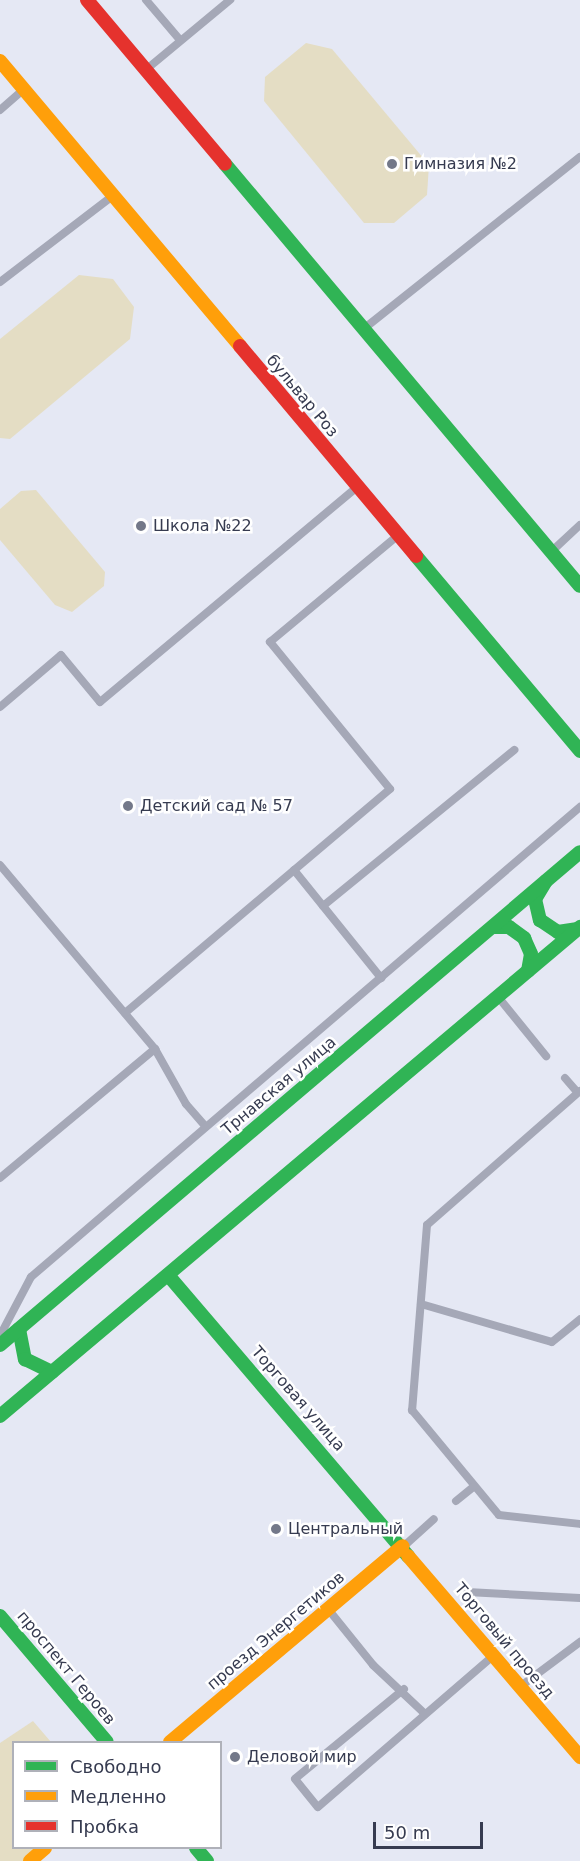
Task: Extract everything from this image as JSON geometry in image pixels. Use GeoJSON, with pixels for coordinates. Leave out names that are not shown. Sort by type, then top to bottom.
{"type":"FeatureCollection","features":[{"type":"Feature","properties":{"kind":"street"},"geometry":{"type":"LineString","coordinates":[[87,0],[580,586]]}},
{"type":"Feature","properties":{"kind":"street","name":"бульвар Роз"},"geometry":{"type":"LineString","coordinates":[[0,61],[580,751]]}},
{"type":"Feature","properties":{"kind":"street","name":"Трнавская улица"},"geometry":{"type":"LineString","coordinates":[[0,1345],[580,852]]}},
{"type":"Feature","properties":{"kind":"street"},"geometry":{"type":"LineString","coordinates":[[546,881],[535,899],[540,920],[558,932],[579,928]]}},
{"type":"Feature","properties":{"kind":"street"},"geometry":{"type":"LineString","coordinates":[[492,927],[509,927],[524,938],[531,954],[528,971]]}},
{"type":"Feature","properties":{"kind":"street"},"geometry":{"type":"LineString","coordinates":[[0,1416],[579,928]]}},
{"type":"Feature","properties":{"kind":"street","name":"Торговая улица"},"geometry":{"type":"LineString","coordinates":[[168,1275],[403,1546]]}},
{"type":"Feature","properties":{"kind":"street"},"geometry":{"type":"LineString","coordinates":[[19,1329],[25,1359],[52,1372]]}},
{"type":"Feature","properties":{"kind":"street","name":"проезд Энергетиков"},"geometry":{"type":"LineString","coordinates":[[172,1741],[403,1546]]}},
{"type":"Feature","properties":{"kind":"street","name":"Торговый проезд"},"geometry":{"type":"LineString","coordinates":[[403,1546],[580,1757]]}},
{"type":"Feature","properties":{"kind":"street","name":"проспект Героев"},"geometry":{"type":"LineString","coordinates":[[0,1616],[105,1741]]}},
{"type":"Feature","properties":{"kind":"street"},"geometry":{"type":"LineString","coordinates":[[30,1861],[44,1849]]}},
{"type":"Feature","properties":{"kind":"street"},"geometry":{"type":"LineString","coordinates":[[197,1849],[207,1861]]}},
{"type":"Feature","properties":{"kind":"lane"},"geometry":{"type":"LineString","coordinates":[[146,0],[180,40]]}},
{"type":"Feature","properties":{"kind":"lane"},"geometry":{"type":"LineString","coordinates":[[146,70],[230,0]]}},
{"type":"Feature","properties":{"kind":"lane"},"geometry":{"type":"LineString","coordinates":[[0,110],[24,90]]}},
{"type":"Feature","properties":{"kind":"lane"},"geometry":{"type":"LineString","coordinates":[[363,329],[580,157]]}},
{"type":"Feature","properties":{"kind":"lane"},"geometry":{"type":"LineString","coordinates":[[0,282],[113,196]]}},
{"type":"Feature","properties":{"kind":"lane"},"geometry":{"type":"LineString","coordinates":[[0,706],[61,655],[100,702],[357,487]]}},
{"type":"Feature","properties":{"kind":"lane"},"geometry":{"type":"LineString","coordinates":[[551,552],[580,525]]}},
{"type":"Feature","properties":{"kind":"lane"},"geometry":{"type":"LineString","coordinates":[[125,1013],[390,789],[270,642],[398,536]]}},
{"type":"Feature","properties":{"kind":"lane"},"geometry":{"type":"LineString","coordinates":[[323,906],[514,750]]}},
{"type":"Feature","properties":{"kind":"lane"},"geometry":{"type":"LineString","coordinates":[[0,1335],[31,1277],[580,807]]}},
{"type":"Feature","properties":{"kind":"lane"},"geometry":{"type":"LineString","coordinates":[[0,865],[155,1049],[186,1104],[206,1127]]}},
{"type":"Feature","properties":{"kind":"lane"},"geometry":{"type":"LineString","coordinates":[[294,870],[381,978]]}},
{"type":"Feature","properties":{"kind":"lane"},"geometry":{"type":"LineString","coordinates":[[498,997],[546,1056]]}},
{"type":"Feature","properties":{"kind":"lane"},"geometry":{"type":"LineString","coordinates":[[0,1178],[155,1049]]}},
{"type":"Feature","properties":{"kind":"lane"},"geometry":{"type":"LineString","coordinates":[[565,1078],[578,1091],[427,1225],[412,1410],[499,1515],[580,1524]]}},
{"type":"Feature","properties":{"kind":"lane"},"geometry":{"type":"LineString","coordinates":[[421,1304],[552,1342],[580,1319]]}},
{"type":"Feature","properties":{"kind":"lane"},"geometry":{"type":"LineString","coordinates":[[456,1500],[473,1486]]}},
{"type":"Feature","properties":{"kind":"lane"},"geometry":{"type":"LineString","coordinates":[[403,1546],[434,1519]]}},
{"type":"Feature","properties":{"kind":"lane"},"geometry":{"type":"LineString","coordinates":[[467,1592],[580,1598]]}},
{"type":"Feature","properties":{"kind":"lane"},"geometry":{"type":"LineString","coordinates":[[328,1609],[373,1665],[404,1689],[425,1714]]}},
{"type":"Feature","properties":{"kind":"lane"},"geometry":{"type":"LineString","coordinates":[[521,1686],[580,1642]]}},
{"type":"Feature","properties":{"kind":"lane"},"geometry":{"type":"LineString","coordinates":[[404,1689],[295,1779],[318,1807],[494,1654]]}},
{"type":"Feature","properties":{"kind":"shaded area"},"geometry":{"type":"Polygon","coordinates":[[[306,43],[332,49],[429,165],[427,195],[394,223],[364,223],[264,101],[265,77],[306,43]]]}},
{"type":"Feature","properties":{"kind":"shaded area"},"geometry":{"type":"Polygon","coordinates":[[[79,275],[113,279],[134,307],[130,339],[10,439],[0,438],[0,339],[79,275]]]}},
{"type":"Feature","properties":{"kind":"shaded area"},"geometry":{"type":"Polygon","coordinates":[[[36,490],[105,572],[104,586],[72,612],[55,605],[0,540],[0,509],[21,491],[36,490]]]}},
{"type":"Feature","properties":{"kind":"shaded area"},"geometry":{"type":"Polygon","coordinates":[[[33,1721],[50,1741],[12,1741],[12,1849],[38,1849],[23,1861],[0,1861],[0,1743],[33,1721]]]}},
{"type":"Feature","properties":{"kind":"traffic: fast"},"geometry":{"type":"LineString","coordinates":[[225,164],[580,586]]}},
{"type":"Feature","properties":{"kind":"traffic: fast"},"geometry":{"type":"LineString","coordinates":[[416,556],[580,751]]}},
{"type":"Feature","properties":{"kind":"traffic: fast"},"geometry":{"type":"LineString","coordinates":[[0,1345],[580,852]]}},
{"type":"Feature","properties":{"kind":"traffic: fast"},"geometry":{"type":"LineString","coordinates":[[546,881],[535,899],[540,920],[558,932],[578,929]]}},
{"type":"Feature","properties":{"kind":"traffic: fast"},"geometry":{"type":"LineString","coordinates":[[493,927],[509,927],[524,938],[531,954],[528,971]]}},
{"type":"Feature","properties":{"kind":"traffic: fast"},"geometry":{"type":"LineString","coordinates":[[0,1416],[580,927]]}},
{"type":"Feature","properties":{"kind":"traffic: fast"},"geometry":{"type":"LineString","coordinates":[[168,1275],[408,1556]]}},
{"type":"Feature","properties":{"kind":"traffic: fast"},"geometry":{"type":"LineString","coordinates":[[19,1329],[25,1359],[52,1372]]}},
{"type":"Feature","properties":{"kind":"traffic: fast"},"geometry":{"type":"LineString","coordinates":[[0,1616],[106,1741]]}},
{"type":"Feature","properties":{"kind":"traffic: fast"},"geometry":{"type":"LineString","coordinates":[[197,1849],[207,1861]]}},
{"type":"Feature","properties":{"kind":"traffic: slow"},"geometry":{"type":"LineString","coordinates":[[0,61],[240,346]]}},
{"type":"Feature","properties":{"kind":"traffic: slow"},"geometry":{"type":"LineString","coordinates":[[171,1741],[403,1546]]}},
{"type":"Feature","properties":{"kind":"traffic: slow"},"geometry":{"type":"LineString","coordinates":[[408,1556],[580,1757]]}},
{"type":"Feature","properties":{"kind":"traffic: slow"},"geometry":{"type":"LineString","coordinates":[[30,1861],[44,1849]]}},
{"type":"Feature","properties":{"kind":"traffic: jam"},"geometry":{"type":"LineString","coordinates":[[87,0],[225,164]]}},
{"type":"Feature","properties":{"kind":"traffic: jam"},"geometry":{"type":"LineString","coordinates":[[240,346],[416,556]]}},
{"type":"Feature","properties":{"kind":"place","name":"Гимназия №2"},"geometry":{"type":"Point","coordinates":[392,164]}},
{"type":"Feature","properties":{"kind":"place","name":"Школа №22"},"geometry":{"type":"Point","coordinates":[141,526]}},
{"type":"Feature","properties":{"kind":"place","name":"Детский сад № 57"},"geometry":{"type":"Point","coordinates":[128,806]}},
{"type":"Feature","properties":{"kind":"place","name":"Центральный"},"geometry":{"type":"Point","coordinates":[276,1529]}},
{"type":"Feature","properties":{"kind":"place","name":"Деловой мир"},"geometry":{"type":"Point","coordinates":[235,1757]}}]}
